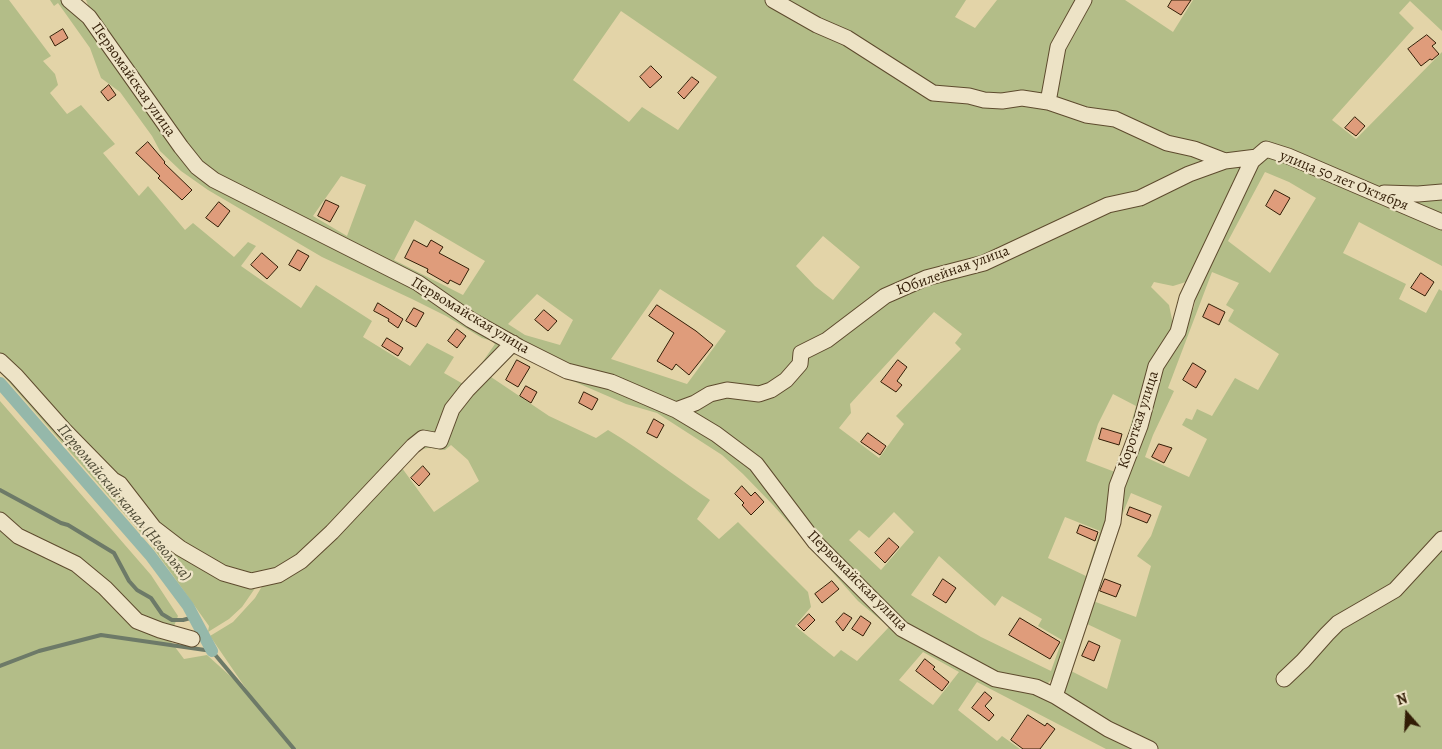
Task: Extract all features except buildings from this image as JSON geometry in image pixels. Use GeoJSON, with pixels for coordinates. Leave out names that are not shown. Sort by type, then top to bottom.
{"type":"FeatureCollection","features":[{"type":"Feature","properties":{"kind":"street","name":"Первомайская улица"},"geometry":{"type":"LineString","coordinates":[[69,0],[89,17],[197,168],[214,180],[418,283],[471,320],[568,371],[611,382],[676,410],[716,434],[756,464],[815,542],[902,629],[996,680],[1036,687],[1055,696],[1108,729],[1150,749]]}},
{"type":"Feature","properties":{"kind":"street"},"geometry":{"type":"LineString","coordinates":[[83,0],[89,17]]}},
{"type":"Feature","properties":{"kind":"street","name":"улица 50 лет Октября"},"geometry":{"type":"LineString","coordinates":[[773,0],[817,25],[847,38],[933,93],[969,96],[984,100],[1002,101],[1022,98],[1048,102],[1086,115],[1115,119],[1167,143],[1194,149],[1225,161],[1257,157],[1266,150],[1288,156],[1442,222]]}},
{"type":"Feature","properties":{"kind":"street"},"geometry":{"type":"LineString","coordinates":[[1048,102],[1058,47],[1084,0]]}},
{"type":"Feature","properties":{"kind":"street","name":"Короткая улица"},"geometry":{"type":"LineString","coordinates":[[1055,696],[1113,522],[1117,486],[1140,426],[1156,366],[1178,332],[1187,298],[1252,161],[1257,157]]}},
{"type":"Feature","properties":{"kind":"street","name":"Юбилейная улица"},"geometry":{"type":"LineString","coordinates":[[676,410],[695,403],[710,394],[727,390],[759,394],[770,390],[786,380],[800,364],[801,353],[826,340],[885,296],[926,278],[984,263],[1108,205],[1140,198],[1189,174],[1225,161]]}},
{"type":"Feature","properties":{"kind":"street"},"geometry":{"type":"LineString","coordinates":[[1376,193],[1418,194],[1442,192]]}},
{"type":"Feature","properties":{"kind":"street"},"geometry":{"type":"LineString","coordinates":[[0,360],[64,430],[113,480],[120,484],[154,528],[180,548],[223,573],[251,581],[278,575],[301,561],[332,532],[413,446],[423,438],[440,441],[452,409],[467,390],[513,343]]}},
{"type":"Feature","properties":{"kind":"street"},"geometry":{"type":"LineString","coordinates":[[0,520],[18,536],[76,564],[105,588],[137,621],[192,639]]}},
{"type":"Feature","properties":{"kind":"street"},"geometry":{"type":"LineString","coordinates":[[1284,679],[1338,624],[1395,590],[1442,539]]}},
{"type":"Feature","properties":{"kind":"green space"},"geometry":{"type":"Polygon","coordinates":[[[0,0],[9,0],[51,56],[43,61],[55,74],[58,85],[50,93],[67,114],[81,105],[115,144],[103,153],[139,196],[148,186],[185,230],[193,223],[234,257],[248,242],[256,246],[241,266],[301,308],[316,285],[372,321],[363,337],[410,366],[427,343],[454,357],[444,373],[465,385],[495,344],[446,316],[322,257],[208,190],[181,171],[160,151],[152,136],[120,92],[101,78],[90,48],[58,3],[54,6],[50,0],[67,0],[196,169],[417,286],[508,345],[440,437],[426,437],[288,567],[241,577],[156,526],[0,357],[0,0]]]}},
{"type":"Feature","properties":{"kind":"green space"},"geometry":{"type":"Polygon","coordinates":[[[86,0],[966,0],[955,17],[975,28],[997,0],[1125,0],[1173,32],[1193,0],[1442,0],[1442,31],[1410,1],[1399,13],[1414,28],[1332,120],[1356,139],[1442,52],[1442,266],[1359,222],[1343,253],[1406,284],[1399,299],[1426,313],[1439,289],[1442,291],[1442,537],[1414,566],[1318,646],[1442,543],[1442,749],[1158,749],[1072,702],[1065,692],[1064,679],[1158,375],[1194,307],[1199,282],[1189,281],[1173,286],[1154,282],[1151,287],[1169,305],[1173,324],[1165,343],[1108,526],[1054,677],[1047,684],[1002,675],[910,626],[835,555],[785,494],[778,481],[759,460],[715,428],[558,363],[199,164],[93,18],[86,0]],[[621,11],[573,80],[629,122],[642,107],[678,130],[717,77],[621,11]],[[1265,172],[1228,241],[1270,273],[1316,198],[1289,182],[1265,172]],[[341,176],[313,216],[347,236],[366,185],[341,176]],[[415,220],[394,260],[463,295],[485,261],[415,220]],[[823,236],[796,266],[815,286],[833,300],[860,267],[823,236]],[[1212,272],[1168,388],[1174,391],[1153,435],[1145,457],[1189,477],[1207,439],[1182,425],[1186,418],[1192,420],[1197,409],[1212,416],[1235,378],[1258,390],[1279,354],[1228,321],[1234,310],[1226,305],[1239,283],[1212,272]],[[660,289],[611,359],[687,384],[726,331],[660,289]],[[537,294],[508,324],[525,335],[560,345],[573,320],[537,294]],[[934,312],[850,404],[851,413],[839,428],[879,458],[904,424],[896,416],[961,349],[955,343],[962,334],[934,312]],[[1113,394],[1098,424],[1086,461],[1115,472],[1121,459],[1136,406],[1113,394]],[[1131,493],[1093,601],[1136,617],[1151,566],[1137,556],[1151,536],[1162,506],[1131,493]],[[894,512],[869,538],[859,530],[849,540],[881,570],[914,532],[894,512]],[[1065,517],[1048,558],[1086,576],[1100,531],[1065,517]],[[939,556],[911,595],[981,637],[1051,671],[1062,640],[1038,626],[1042,619],[1002,596],[995,606],[939,556]],[[1085,623],[1069,670],[1107,689],[1121,640],[1085,623]]]}},
{"type":"Feature","properties":{"kind":"green space"},"geometry":{"type":"Polygon","coordinates":[[[513,348],[675,414],[754,466],[900,630],[1037,690],[1140,749],[1106,749],[977,682],[958,710],[997,741],[1002,736],[1020,749],[0,749],[0,401],[151,575],[178,616],[169,639],[184,659],[207,655],[249,693],[210,636],[233,622],[255,598],[264,583],[279,577],[412,449],[429,442],[513,348]],[[515,353],[491,377],[549,416],[596,438],[608,430],[647,455],[710,500],[697,519],[719,539],[738,522],[808,592],[811,607],[795,626],[834,657],[841,650],[857,661],[889,627],[858,601],[743,474],[722,455],[657,413],[626,404],[559,375],[515,353]],[[451,445],[445,450],[428,448],[420,450],[402,468],[434,512],[479,481],[468,460],[451,445]],[[923,652],[899,680],[933,705],[959,672],[923,652]]]}},
{"type":"Feature","properties":{"kind":"green space"},"geometry":{"type":"Polygon","coordinates":[[[0,364],[150,527],[258,584],[242,607],[229,619],[208,632],[209,626],[149,542],[0,372],[0,364]]]}},
{"type":"Feature","properties":{"kind":"waterway","name":"Первомайский канал (Неволька)"},"geometry":{"type":"LineString","coordinates":[[0,383],[150,555],[188,606],[212,651]]}},
{"type":"Feature","properties":{"kind":"waterway"},"geometry":{"type":"LineString","coordinates":[[0,490],[68,525],[114,553],[129,581],[137,590],[151,598],[162,614],[172,620],[194,617]]}},
{"type":"Feature","properties":{"kind":"waterway"},"geometry":{"type":"LineString","coordinates":[[0,666],[39,651],[101,635],[212,651],[294,749]]}}]}
